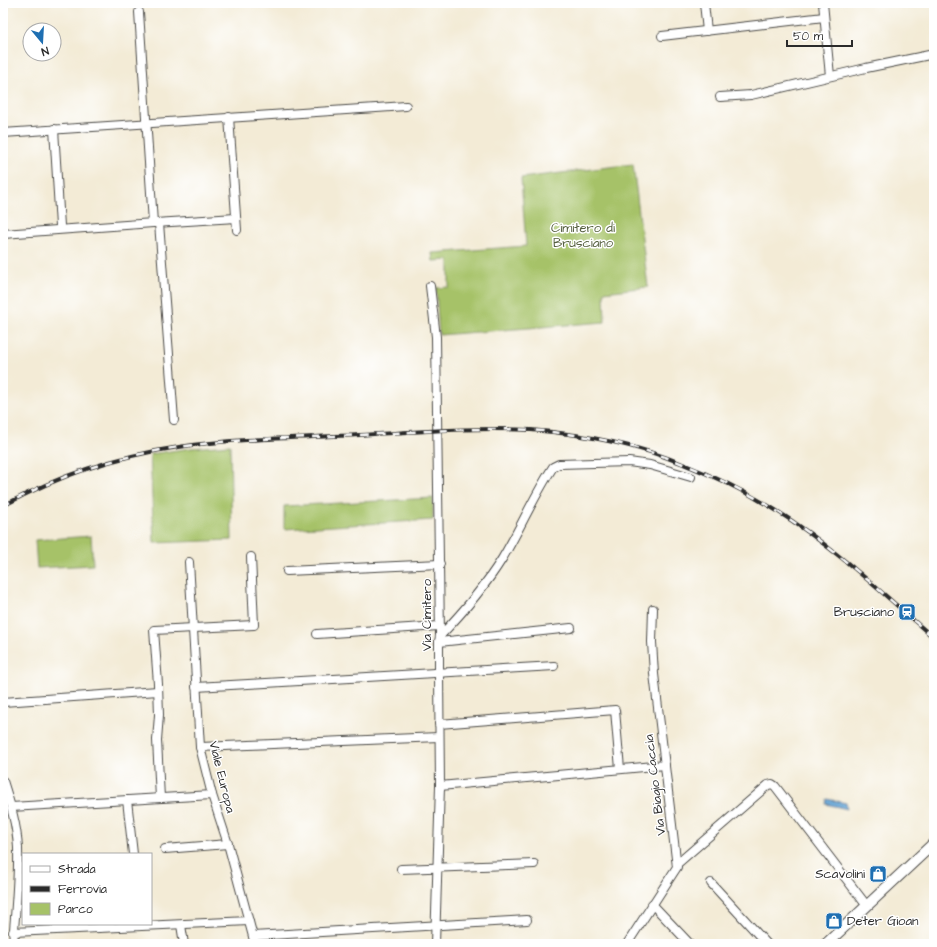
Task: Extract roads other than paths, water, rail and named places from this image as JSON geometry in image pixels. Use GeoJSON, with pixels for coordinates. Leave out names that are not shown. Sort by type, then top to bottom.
{"type":"FeatureCollection","features":[{"type":"Feature","properties":{"kind":"street"},"geometry":{"type":"LineString","coordinates":[[704,3],[707,31]]}},
{"type":"Feature","properties":{"kind":"street"},"geometry":{"type":"LineString","coordinates":[[823,3],[830,76]]}},
{"type":"Feature","properties":{"kind":"street"},"geometry":{"type":"LineString","coordinates":[[139,12],[146,123],[174,420]]}},
{"type":"Feature","properties":{"kind":"street"},"geometry":{"type":"LineString","coordinates":[[662,36],[824,17]]}},
{"type":"Feature","properties":{"kind":"street"},"geometry":{"type":"LineString","coordinates":[[720,97],[751,95],[830,76],[934,54]]}},
{"type":"Feature","properties":{"kind":"street"},"geometry":{"type":"LineString","coordinates":[[3,133],[406,106]]}},
{"type":"Feature","properties":{"kind":"street"},"geometry":{"type":"LineString","coordinates":[[229,118],[237,230]]}},
{"type":"Feature","properties":{"kind":"street"},"geometry":{"type":"LineString","coordinates":[[54,129],[60,226]]}},
{"type":"Feature","properties":{"kind":"street"},"geometry":{"type":"LineString","coordinates":[[3,234],[236,218]]}},
{"type":"Feature","properties":{"kind":"street","name":"Via Cimitero"},"geometry":{"type":"LineString","coordinates":[[430,286],[436,337],[440,564],[438,737],[440,786],[436,868],[435,944]]}},
{"type":"Feature","properties":{"kind":"street"},"geometry":{"type":"LineString","coordinates":[[440,639],[481,591],[503,558],[553,467],[559,464],[629,462],[650,465],[691,477]]}},
{"type":"Feature","properties":{"kind":"street"},"geometry":{"type":"LineString","coordinates":[[160,798],[157,740],[159,715],[154,630],[254,625],[251,557]]}},
{"type":"Feature","properties":{"kind":"street","name":"Viale Europa"},"geometry":{"type":"LineString","coordinates":[[189,562],[200,747],[212,795],[228,844],[254,940]]}},
{"type":"Feature","properties":{"kind":"street"},"geometry":{"type":"LineString","coordinates":[[287,570],[440,564]]}},
{"type":"Feature","properties":{"kind":"street","name":"Via Biagio Caccia"},"geometry":{"type":"LineString","coordinates":[[653,608],[653,662],[677,864]]}},
{"type":"Feature","properties":{"kind":"street"},"geometry":{"type":"LineString","coordinates":[[317,634],[440,626]]}},
{"type":"Feature","properties":{"kind":"street"},"geometry":{"type":"LineString","coordinates":[[440,639],[571,628]]}},
{"type":"Feature","properties":{"kind":"street"},"geometry":{"type":"LineString","coordinates":[[196,687],[554,666]]}},
{"type":"Feature","properties":{"kind":"street"},"geometry":{"type":"LineString","coordinates":[[3,702],[158,691]]}},
{"type":"Feature","properties":{"kind":"street"},"geometry":{"type":"LineString","coordinates":[[439,724],[615,710],[620,769]]}},
{"type":"Feature","properties":{"kind":"street"},"geometry":{"type":"LineString","coordinates":[[200,747],[438,737]]}},
{"type":"Feature","properties":{"kind":"street"},"geometry":{"type":"LineString","coordinates":[[440,786],[665,765]]}},
{"type":"Feature","properties":{"kind":"street"},"geometry":{"type":"LineString","coordinates":[[3,781],[11,807],[18,847],[13,944]]}},
{"type":"Feature","properties":{"kind":"street"},"geometry":{"type":"LineString","coordinates":[[627,944],[652,904],[676,870],[677,864],[768,785],[772,784],[867,906]]}},
{"type":"Feature","properties":{"kind":"street"},"geometry":{"type":"LineString","coordinates":[[11,807],[212,795]]}},
{"type":"Feature","properties":{"kind":"street"},"geometry":{"type":"LineString","coordinates":[[127,800],[133,853]]}},
{"type":"Feature","properties":{"kind":"street"},"geometry":{"type":"LineString","coordinates":[[826,944],[934,843]]}},
{"type":"Feature","properties":{"kind":"street"},"geometry":{"type":"LineString","coordinates":[[165,849],[228,844]]}},
{"type":"Feature","properties":{"kind":"street"},"geometry":{"type":"LineString","coordinates":[[401,869],[534,864]]}},
{"type":"Feature","properties":{"kind":"street"},"geometry":{"type":"LineString","coordinates":[[711,883],[767,944]]}},
{"type":"Feature","properties":{"kind":"street"},"geometry":{"type":"LineString","coordinates":[[652,904],[690,944]]}},
{"type":"Feature","properties":{"kind":"street"},"geometry":{"type":"LineString","coordinates":[[254,940],[436,925],[527,920]]}},
{"type":"Feature","properties":{"kind":"street"},"geometry":{"type":"LineString","coordinates":[[14,932],[249,921]]}},
{"type":"Feature","properties":{"kind":"street"},"geometry":{"type":"LineString","coordinates":[[181,925],[184,944]]}},
{"type":"Feature","properties":{"kind":"water"},"geometry":{"type":"Polygon","coordinates":[[[827,799],[846,803],[847,809],[826,804],[827,799]]]}},
{"type":"Feature","properties":{"kind":"railway"},"geometry":{"type":"LineString","coordinates":[[3,506],[45,485],[110,462],[156,451],[201,444],[467,429],[531,430],[570,434],[608,441],[665,457],[707,474],[754,497],[798,525],[838,555],[934,638]]}},
{"type":"Feature","properties":{"kind":"place","name":"Brusciano"},"geometry":{"type":"Point","coordinates":[907,612]}},
{"type":"Feature","properties":{"kind":"place","name":"Scavolini"},"geometry":{"type":"Point","coordinates":[878,874]}},
{"type":"Feature","properties":{"kind":"place","name":"Deter Gioan"},"geometry":{"type":"Point","coordinates":[834,921]}},
{"type":"Feature","properties":{"kind":"park label","name":"Cimitero di Brusciano"},"geometry":{"type":"Point","coordinates":[583,236]}}]}
